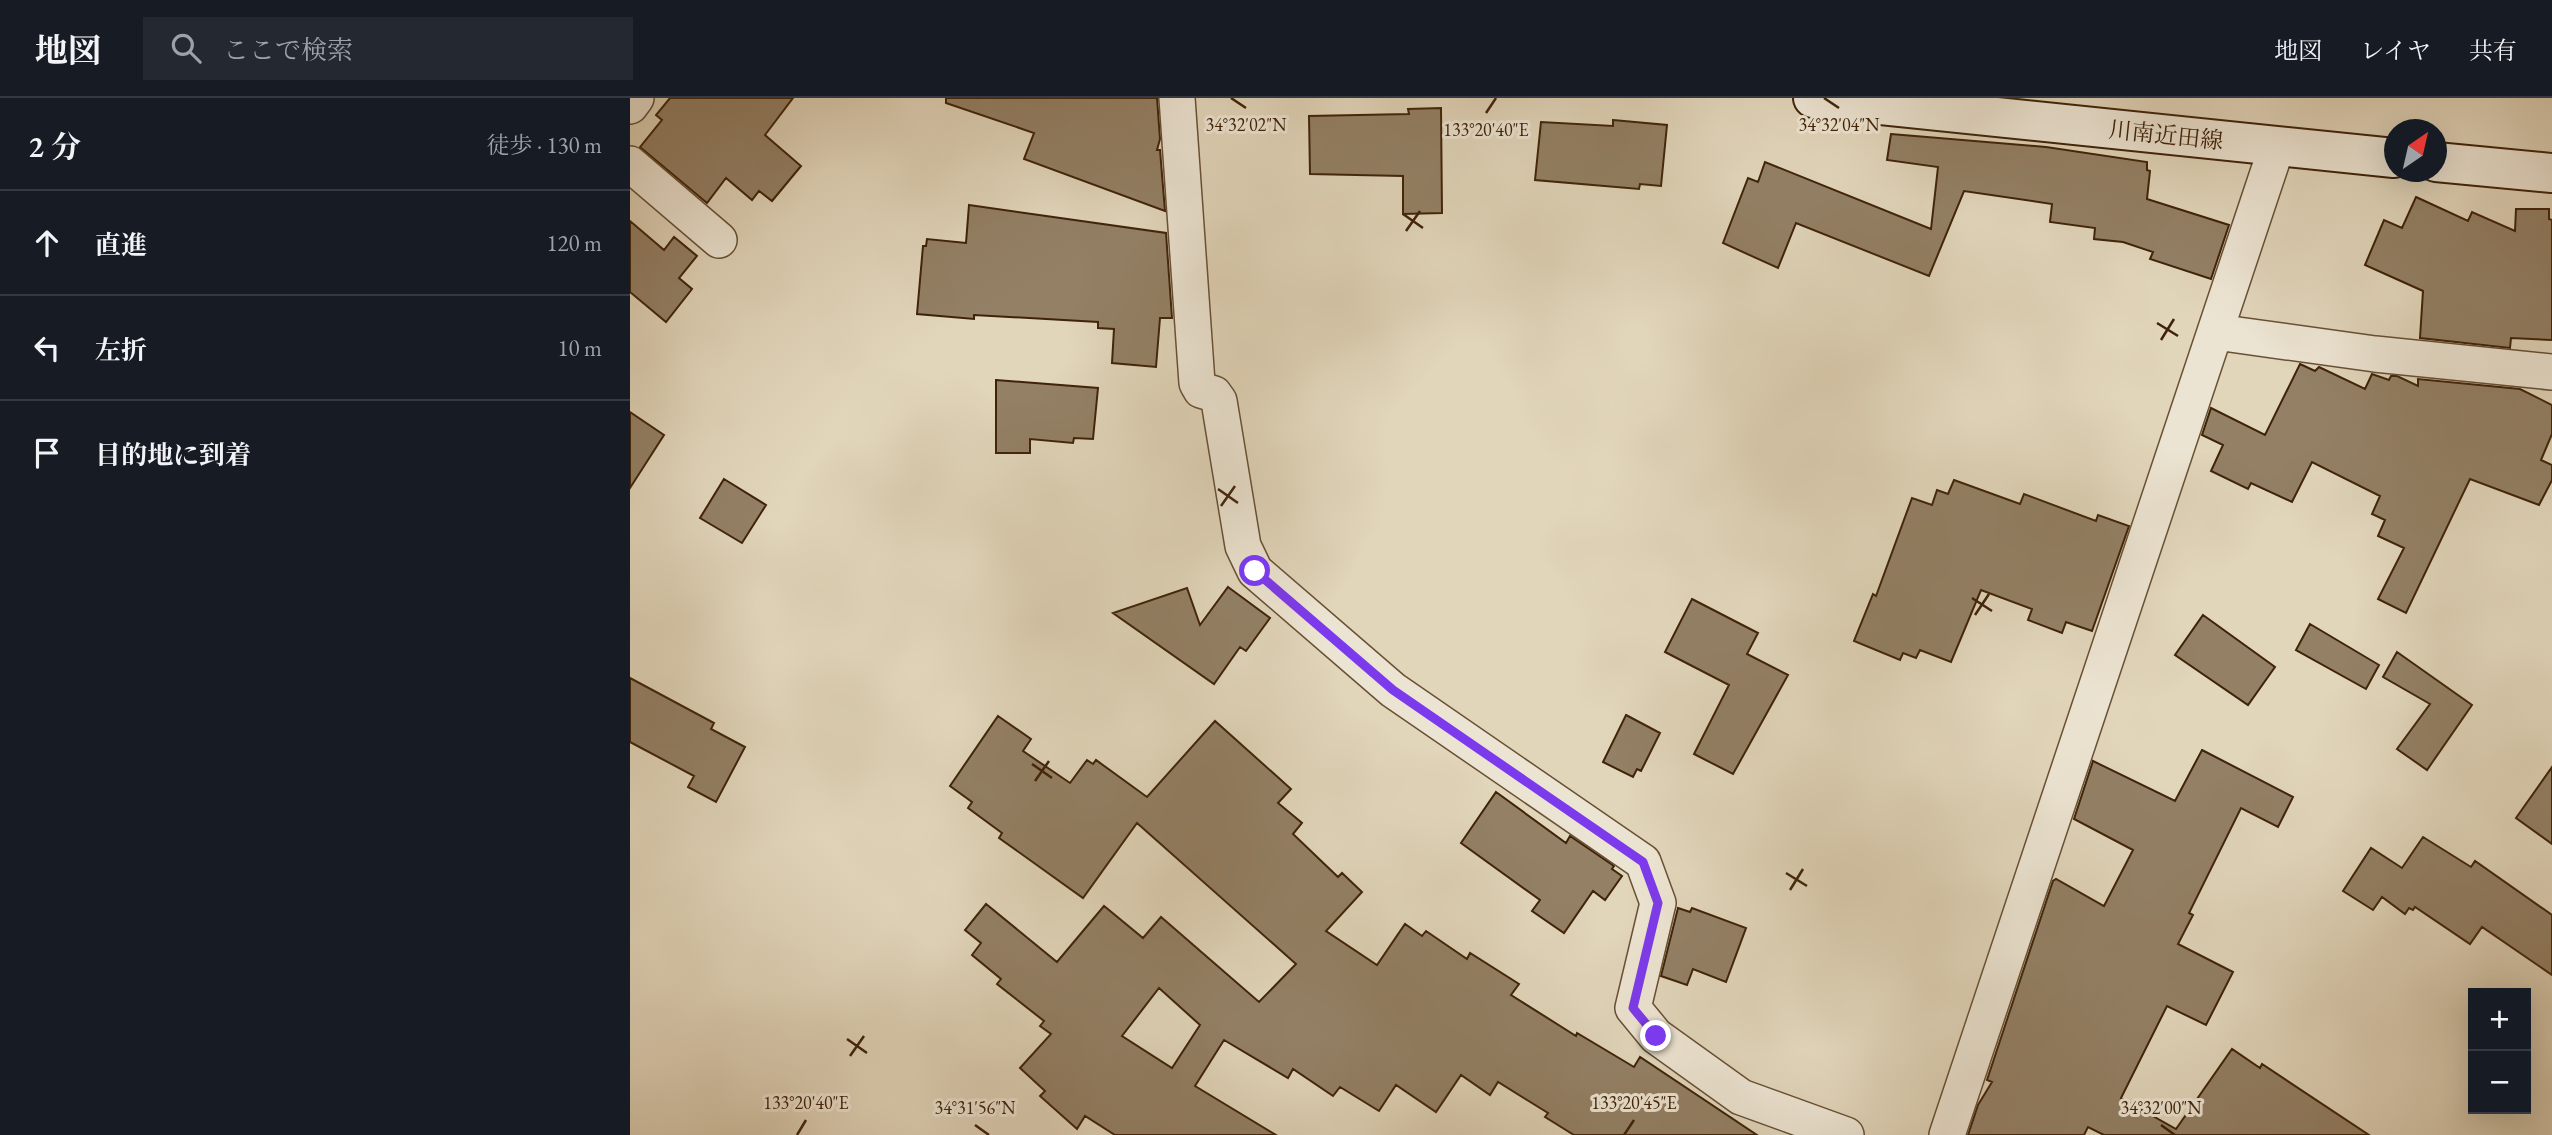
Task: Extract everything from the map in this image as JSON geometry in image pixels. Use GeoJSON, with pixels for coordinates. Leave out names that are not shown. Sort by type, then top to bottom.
{"type":"FeatureCollection","features":[{"type":"Feature","properties":{"kind":"main road","name":"川南近田線"},"geometry":{"type":"LineString","coordinates":[[1813,98],[2384,157]]}},
{"type":"Feature","properties":{"kind":"main road"},"geometry":{"type":"LineString","coordinates":[[2447,163],[2552,173]]}},
{"type":"Feature","properties":{"kind":"street"},"geometry":{"type":"LineString","coordinates":[[630,106],[636,98]]}},
{"type":"Feature","properties":{"kind":"street"},"geometry":{"type":"LineString","coordinates":[[1177,98],[1197,383],[1200,390],[1214,394],[1219,401],[1243,546],[1255,571],[1393,690],[1643,862],[1658,903],[1633,1008],[1656,1036],[1741,1097],[1846,1135]]}},
{"type":"Feature","properties":{"kind":"street"},"geometry":{"type":"LineString","coordinates":[[1947,1135],[2277,146]]}},
{"type":"Feature","properties":{"kind":"street"},"geometry":{"type":"LineString","coordinates":[[630,164],[719,240]]}},
{"type":"Feature","properties":{"kind":"street"},"geometry":{"type":"LineString","coordinates":[[2216,332],[2375,354],[2552,372]]}},
{"type":"Feature","properties":{"kind":"building"},"geometry":{"type":"Polygon","coordinates":[[[670,98],[793,98],[765,135],[801,166],[772,201],[759,191],[752,200],[726,178],[707,203],[640,147],[662,120],[656,115],[670,98]]]}},
{"type":"Feature","properties":{"kind":"building"},"geometry":{"type":"Polygon","coordinates":[[[946,98],[1157,98],[1160,139],[1157,150],[1160,150],[1165,211],[1024,159],[1034,133],[946,103],[946,98]]]}},
{"type":"Feature","properties":{"kind":"building"},"geometry":{"type":"Polygon","coordinates":[[[1441,108],[1442,213],[1403,214],[1403,176],[1310,174],[1309,116],[1409,114],[1408,109],[1441,108]]]}},
{"type":"Feature","properties":{"kind":"building"},"geometry":{"type":"Polygon","coordinates":[[[1613,120],[1667,125],[1661,186],[1640,184],[1639,189],[1535,180],[1541,122],[1613,126],[1613,120]]]}},
{"type":"Feature","properties":{"kind":"building"},"geometry":{"type":"Polygon","coordinates":[[[1891,134],[2046,147],[2147,162],[2147,170],[2150,171],[2147,199],[2229,225],[2211,279],[2150,259],[2153,252],[2123,242],[2094,239],[2095,228],[2050,222],[2052,204],[1964,191],[1929,276],[1796,223],[1778,268],[1723,243],[1748,178],[1758,182],[1765,162],[1931,229],[1938,167],[1887,160],[1891,134]]]}},
{"type":"Feature","properties":{"kind":"building"},"geometry":{"type":"Polygon","coordinates":[[[2416,197],[2468,221],[2472,212],[2515,231],[2516,209],[2549,209],[2549,219],[2552,220],[2552,340],[2511,338],[2510,348],[2420,338],[2423,291],[2365,265],[2384,220],[2402,228],[2416,197]]]}},
{"type":"Feature","properties":{"kind":"building"},"geometry":{"type":"Polygon","coordinates":[[[969,205],[1166,233],[1172,318],[1160,318],[1156,367],[1112,363],[1114,329],[1098,328],[1098,322],[974,315],[974,319],[917,314],[923,246],[926,246],[927,239],[966,243],[969,205]]]}},
{"type":"Feature","properties":{"kind":"building"},"geometry":{"type":"Polygon","coordinates":[[[630,221],[664,250],[674,237],[697,256],[679,278],[692,289],[666,322],[630,292],[630,221]]]}},
{"type":"Feature","properties":{"kind":"building"},"geometry":{"type":"Polygon","coordinates":[[[2300,364],[2315,371],[2319,367],[2365,389],[2372,374],[2389,380],[2391,376],[2397,376],[2418,386],[2418,379],[2520,389],[2552,405],[2552,434],[2541,460],[2552,465],[2552,480],[2539,505],[2470,479],[2406,613],[2378,599],[2404,548],[2378,536],[2385,520],[2372,514],[2380,496],[2312,462],[2292,502],[2251,483],[2248,489],[2211,471],[2223,445],[2202,435],[2211,408],[2265,435],[2300,364]]]}},
{"type":"Feature","properties":{"kind":"building"},"geometry":{"type":"Polygon","coordinates":[[[996,380],[1098,388],[1093,439],[1074,438],[1073,443],[1030,439],[1030,453],[996,453],[996,380]]]}},
{"type":"Feature","properties":{"kind":"building"},"geometry":{"type":"Polygon","coordinates":[[[630,412],[664,435],[630,488],[630,412]]]}},
{"type":"Feature","properties":{"kind":"building"},"geometry":{"type":"Polygon","coordinates":[[[724,479],[766,505],[742,543],[700,518],[724,479]]]}},
{"type":"Feature","properties":{"kind":"building"},"geometry":{"type":"Polygon","coordinates":[[[1954,480],[2020,504],[2024,494],[2096,521],[2098,515],[2129,526],[2092,631],[2066,622],[2062,633],[2028,620],[2032,609],[1981,590],[1951,662],[1920,650],[1916,658],[1903,653],[1900,660],[1854,641],[1873,594],[1876,596],[1912,498],[1932,505],[1937,490],[1948,494],[1954,480]]]}},
{"type":"Feature","properties":{"kind":"building"},"geometry":{"type":"Polygon","coordinates":[[[1228,587],[1270,618],[1246,651],[1240,647],[1214,684],[1113,613],[1187,588],[1200,625],[1228,587]]]}},
{"type":"Feature","properties":{"kind":"building"},"geometry":{"type":"Polygon","coordinates":[[[1692,599],[1758,633],[1747,654],[1788,675],[1733,774],[1694,754],[1729,685],[1665,652],[1692,599]]]}},
{"type":"Feature","properties":{"kind":"building"},"geometry":{"type":"Polygon","coordinates":[[[2203,615],[2275,667],[2248,705],[2175,655],[2203,615]]]}},
{"type":"Feature","properties":{"kind":"building"},"geometry":{"type":"Polygon","coordinates":[[[2310,624],[2379,665],[2366,689],[2296,650],[2310,624]]]}},
{"type":"Feature","properties":{"kind":"building"},"geometry":{"type":"Polygon","coordinates":[[[2397,652],[2472,705],[2427,770],[2397,749],[2430,704],[2383,677],[2397,652]]]}},
{"type":"Feature","properties":{"kind":"building"},"geometry":{"type":"Polygon","coordinates":[[[630,678],[714,723],[711,729],[745,747],[716,802],[688,787],[694,776],[630,742],[630,678]]]}},
{"type":"Feature","properties":{"kind":"building"},"geometry":{"type":"Polygon","coordinates":[[[1626,715],[1660,733],[1641,771],[1637,769],[1633,777],[1603,762],[1626,715]]]}},
{"type":"Feature","properties":{"kind":"building"},"geometry":{"type":"Polygon","coordinates":[[[998,716],[1031,739],[1023,751],[1070,783],[1087,760],[1093,764],[1096,760],[1147,797],[1215,721],[1291,789],[1278,803],[1302,823],[1293,834],[1338,877],[1342,873],[1362,892],[1326,931],[1377,965],[1405,924],[1422,936],[1426,931],[1467,959],[1470,953],[1519,984],[1511,995],[1576,1036],[1577,1033],[1634,1067],[1640,1057],[1757,1135],[1574,1135],[1545,1117],[1548,1113],[1498,1082],[1490,1095],[1461,1075],[1436,1112],[1396,1085],[1379,1111],[1340,1087],[1333,1096],[1293,1069],[1288,1078],[1224,1040],[1195,1086],[1276,1135],[1115,1135],[1085,1116],[1077,1129],[1040,1096],[1045,1091],[1020,1068],[1051,1034],[1040,1026],[1044,1021],[997,984],[1001,979],[972,955],[981,943],[965,930],[986,904],[1057,962],[1104,906],[1143,938],[1161,917],[1259,1002],[1296,964],[1137,823],[1083,898],[999,838],[1002,833],[968,808],[972,802],[950,786],[998,716]],[[1159,988],[1122,1036],[1172,1068],[1200,1025],[1159,988]]]}},
{"type":"Feature","properties":{"kind":"building"},"geometry":{"type":"Polygon","coordinates":[[[2202,750],[2293,797],[2278,827],[2241,808],[2189,913],[2193,915],[2178,944],[2233,972],[2206,1025],[2167,1006],[2121,1098],[2176,1129],[2232,1049],[2260,1068],[2262,1064],[2369,1135],[2104,1135],[2088,1127],[2084,1135],[1968,1135],[1978,1105],[1992,1082],[1987,1080],[2053,881],[2056,879],[2104,906],[2133,850],[2074,819],[2093,761],[2175,801],[2202,750]]]}},
{"type":"Feature","properties":{"kind":"building"},"geometry":{"type":"Polygon","coordinates":[[[2552,767],[2552,844],[2516,818],[2552,767]]]}},
{"type":"Feature","properties":{"kind":"building"},"geometry":{"type":"Polygon","coordinates":[[[1496,792],[1566,843],[1570,836],[1614,866],[1612,869],[1622,876],[1605,900],[1593,891],[1564,933],[1532,911],[1540,900],[1461,843],[1496,792]]]}},
{"type":"Feature","properties":{"kind":"building"},"geometry":{"type":"Polygon","coordinates":[[[2423,837],[2471,867],[2475,861],[2552,915],[2552,975],[2482,927],[2470,944],[2415,907],[2413,910],[2409,908],[2405,914],[2382,897],[2373,910],[2343,891],[2371,848],[2402,868],[2423,837]]]}},
{"type":"Feature","properties":{"kind":"building"},"geometry":{"type":"Polygon","coordinates":[[[1678,908],[1690,912],[1692,908],[1746,928],[1726,982],[1693,969],[1687,985],[1661,976],[1678,908]]]}},
{"type":"Feature","properties":{"kind":"route"},"geometry":{"type":"LineString","coordinates":[[1255,571],[1393,690],[1643,862],[1658,903],[1633,1008],[1656,1036]]}}]}
